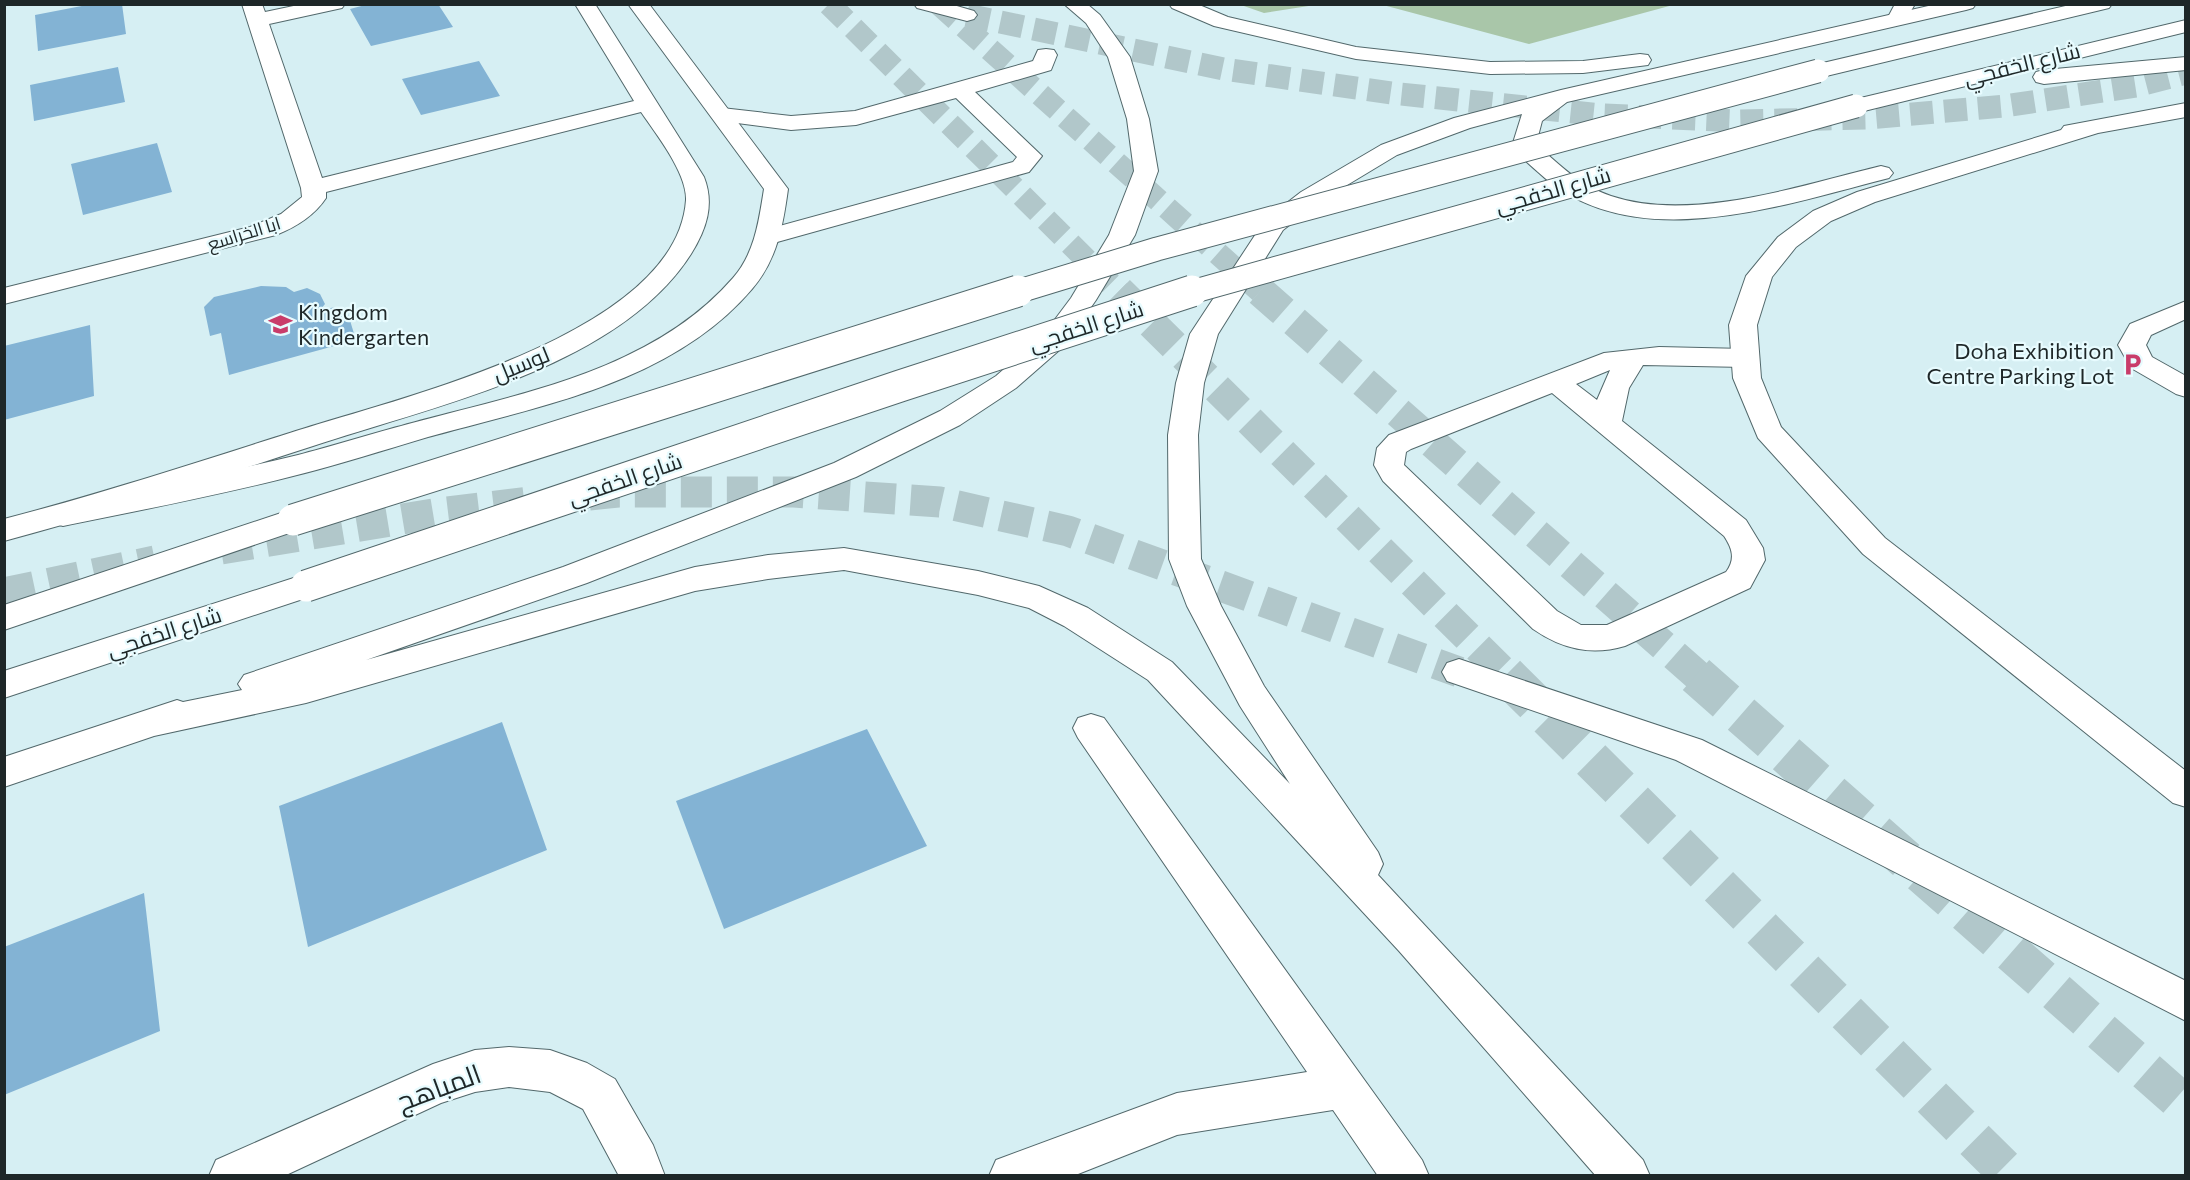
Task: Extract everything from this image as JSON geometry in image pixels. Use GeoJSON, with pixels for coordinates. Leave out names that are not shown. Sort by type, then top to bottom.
{"type":"FeatureCollection","features":[{"type":"Feature","properties":{"kind":"main road"},"geometry":{"type":"LineString","coordinates":[[334,4],[255,12],[313,188],[647,104]]}},
{"type":"Feature","properties":{"kind":"main road","name":"لوسيل"},"geometry":{"type":"LineString","coordinates":[[63,515],[528,364],[581,337],[632,304],[664,274],[683,248],[696,217],[698,196],[696,182],[585,4]]}},
{"type":"Feature","properties":{"kind":"main road"},"geometry":{"type":"LineString","coordinates":[[4,530],[63,515],[280,470],[564,392],[623,368],[660,349],[701,321],[733,294],[762,255],[770,236],[776,189],[638,4]]}},
{"type":"Feature","properties":{"kind":"main road"},"geometry":{"type":"LineString","coordinates":[[924,4],[967,15]]}},
{"type":"Feature","properties":{"kind":"main road"},"geometry":{"type":"LineString","coordinates":[[4,772],[155,722],[302,666],[575,575],[845,470],[950,418],[1006,382],[1054,340],[1083,300],[1122,235],[1146,171],[1138,119],[1119,57],[1094,19],[1074,4]]}},
{"type":"Feature","properties":{"kind":"main road"},"geometry":{"type":"LineString","coordinates":[[1179,4],[1221,22],[1344,51],[1490,68],[1583,67],[1696,53],[1901,12],[1966,4]]}},
{"type":"Feature","properties":{"kind":"main road","name":"شارع الخفجي"},"geometry":{"type":"LineString","coordinates":[[4,618],[293,520],[884,332],[1157,249],[1818,71],[2102,4]]}},
{"type":"Feature","properties":{"kind":"main road"},"geometry":{"type":"LineString","coordinates":[[1413,938],[1252,696],[1204,606],[1185,559],[1183,435],[1190,383],[1204,334],[1274,225],[1310,197],[1389,150],[1462,123],[1901,12]]}},
{"type":"Feature","properties":{"kind":"main road","name":"شارع الخفجي"},"geometry":{"type":"LineString","coordinates":[[4,685],[900,386],[1202,288],[1864,104],[2186,26]]}},
{"type":"Feature","properties":{"kind":"main road"},"geometry":{"type":"LineString","coordinates":[[722,115],[791,123],[856,118],[1042,65],[1046,55]]}},
{"type":"Feature","properties":{"kind":"main road"},"geometry":{"type":"LineString","coordinates":[[1864,104],[2064,75],[2186,63]]}},
{"type":"Feature","properties":{"kind":"main road"},"geometry":{"type":"LineString","coordinates":[[770,236],[1021,167],[1030,156],[960,90]]}},
{"type":"Feature","properties":{"kind":"main road"},"geometry":{"type":"LineString","coordinates":[[1562,97],[1531,118],[1524,146],[1540,163],[1574,189],[1602,203],[1651,212],[1686,214],[1742,206],[1994,146],[2186,110]]}},
{"type":"Feature","properties":{"kind":"main road"},"geometry":{"type":"LineString","coordinates":[[2094,127],[1866,197],[1822,216],[1787,242],[1759,276],[1743,325],[1747,378],[1768,431],[1874,546],[2186,792]]}},
{"type":"Feature","properties":{"kind":"main road","name":"ابا الخراسع"},"geometry":{"type":"LineString","coordinates":[[4,296],[272,228],[301,213],[314,198],[313,188]]}},
{"type":"Feature","properties":{"kind":"main road"},"geometry":{"type":"LineString","coordinates":[[2186,309],[2140,330],[2132,345],[2140,362],[2186,388]]}},
{"type":"Feature","properties":{"kind":"main road"},"geometry":{"type":"LineString","coordinates":[[1557,383],[1735,528],[1746,543],[1749,555],[1747,569],[1738,580],[1613,637],[1597,640],[1578,638],[1561,632],[1545,620],[1394,474],[1389,465],[1392,448],[1400,442],[1487,406],[1557,383],[1596,364],[1614,359],[1659,355],[1745,358]]}},
{"type":"Feature","properties":{"kind":"main road"},"geometry":{"type":"LineString","coordinates":[[1607,423],[1612,393],[1620,374],[1635,357]]}},
{"type":"Feature","properties":{"kind":"main road"},"geometry":{"type":"LineString","coordinates":[[155,722],[306,690],[695,579],[768,567],[844,559],[978,583],[1040,598],[1076,617],[1160,671],[1413,938],[1627,1176]]}},
{"type":"Feature","properties":{"kind":"main road"},"geometry":{"type":"LineString","coordinates":[[1459,672],[1689,750],[2186,1002]]}},
{"type":"Feature","properties":{"kind":"main road"},"geometry":{"type":"LineString","coordinates":[[1092,728],[1406,1176]]}},
{"type":"Feature","properties":{"kind":"main road","name":"المباهج"},"geometry":{"type":"LineString","coordinates":[[232,1176],[434,1085],[475,1071],[509,1067],[550,1071],[572,1078],[599,1094],[637,1161],[642,1176]]}},
{"type":"Feature","properties":{"kind":"main road"},"geometry":{"type":"LineString","coordinates":[[1012,1176],[1177,1114],[1344,1088]]}},
{"type":"Feature","properties":{"kind":"green space"},"geometry":{"type":"Polygon","coordinates":[[[1241,4],[1315,5],[1264,13],[1241,4]]]}},
{"type":"Feature","properties":{"kind":"green space"},"geometry":{"type":"Polygon","coordinates":[[[1383,5],[1673,5],[1529,44],[1383,5]]]}},
{"type":"Feature","properties":{"kind":"building"},"geometry":{"type":"Polygon","coordinates":[[[92,4],[122,4],[126,34],[38,51],[35,15],[92,4]]]}},
{"type":"Feature","properties":{"kind":"building"},"geometry":{"type":"Polygon","coordinates":[[[369,4],[438,4],[453,27],[371,46],[350,9],[369,4]]]}},
{"type":"Feature","properties":{"kind":"building"},"geometry":{"type":"Polygon","coordinates":[[[479,61],[500,96],[421,115],[402,79],[479,61]]]}},
{"type":"Feature","properties":{"kind":"building"},"geometry":{"type":"Polygon","coordinates":[[[118,67],[125,102],[34,121],[30,85],[118,67]]]}},
{"type":"Feature","properties":{"kind":"building"},"geometry":{"type":"Polygon","coordinates":[[[157,143],[172,192],[83,215],[71,164],[157,143]]]}},
{"type":"Feature","properties":{"kind":"building","name":"Kingdom Kindergarten"},"geometry":{"type":"Polygon","coordinates":[[[261,286],[286,287],[294,292],[307,288],[320,294],[325,304],[320,310],[336,307],[338,317],[348,314],[356,340],[229,375],[221,333],[210,336],[204,307],[214,297],[261,286]]]}},
{"type":"Feature","properties":{"kind":"building"},"geometry":{"type":"Polygon","coordinates":[[[90,325],[94,396],[4,420],[4,346],[90,325]]]}},
{"type":"Feature","properties":{"kind":"building"},"geometry":{"type":"Polygon","coordinates":[[[502,722],[547,850],[308,947],[279,806],[502,722]]]}},
{"type":"Feature","properties":{"kind":"building"},"geometry":{"type":"Polygon","coordinates":[[[867,729],[927,846],[724,929],[676,801],[867,729]]]}},
{"type":"Feature","properties":{"kind":"building"},"geometry":{"type":"Polygon","coordinates":[[[144,893],[160,1031],[4,1095],[4,947],[144,893]]]}},
{"type":"Feature","properties":{"kind":"tunnel"},"geometry":{"type":"LineString","coordinates":[[829,4],[1120,293]]}},
{"type":"Feature","properties":{"kind":"tunnel"},"geometry":{"type":"LineString","coordinates":[[939,4],[1262,293]]}},
{"type":"Feature","properties":{"kind":"tunnel"},"geometry":{"type":"LineString","coordinates":[[967,15],[1223,69],[1391,93],[1602,115],[1740,121],[1867,118],[2005,106],[2136,86],[2186,73]]}},
{"type":"Feature","properties":{"kind":"tunnel"},"geometry":{"type":"LineString","coordinates":[[1119,291],[1507,676]]}},
{"type":"Feature","properties":{"kind":"tunnel"},"geometry":{"type":"LineString","coordinates":[[1260,291],[1698,676]]}},
{"type":"Feature","properties":{"kind":"tunnel"},"geometry":{"type":"LineString","coordinates":[[589,495],[618,492],[794,492],[940,502],[1068,531],[1459,672]]}},
{"type":"Feature","properties":{"kind":"tunnel"},"geometry":{"type":"LineString","coordinates":[[221,549],[439,513],[538,501]]}},
{"type":"Feature","properties":{"kind":"tunnel"},"geometry":{"type":"LineString","coordinates":[[4,593],[155,561]]}},
{"type":"Feature","properties":{"kind":"tunnel"},"geometry":{"type":"LineString","coordinates":[[1506,675],[2011,1176]]}},
{"type":"Feature","properties":{"kind":"tunnel"},"geometry":{"type":"LineString","coordinates":[[1696,675],[2186,1106]]}},
{"type":"Feature","properties":{"kind":"place","name":"Kingdom Kindergarten"},"geometry":{"type":"Point","coordinates":[280,325]}},
{"type":"Feature","properties":{"kind":"place","name":"Doha Exhibition Centre Parking Lot"},"geometry":{"type":"Point","coordinates":[2132,364]}}]}
